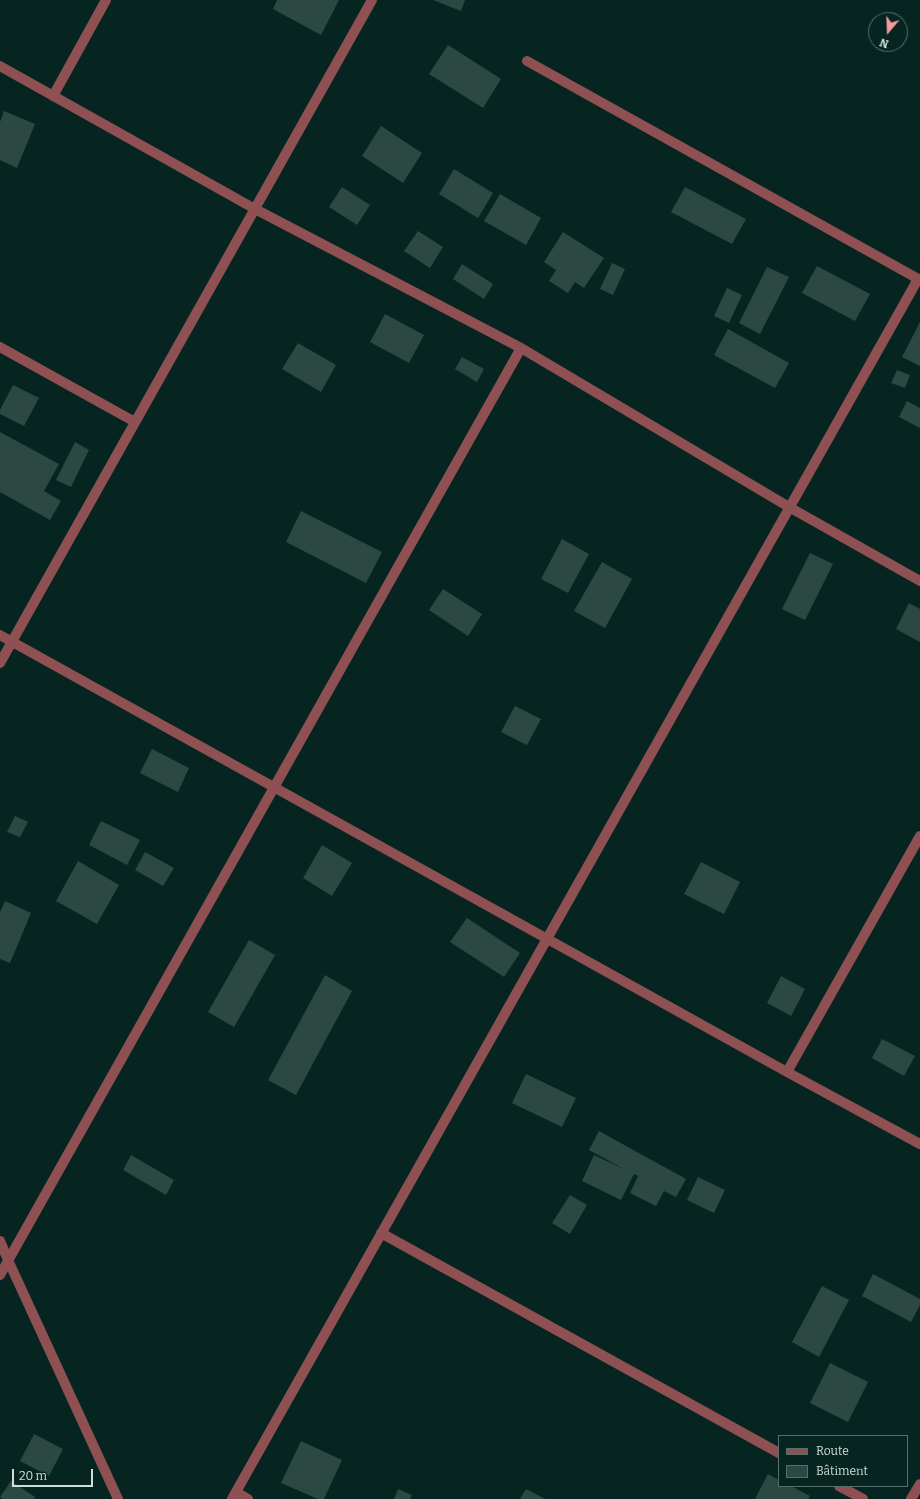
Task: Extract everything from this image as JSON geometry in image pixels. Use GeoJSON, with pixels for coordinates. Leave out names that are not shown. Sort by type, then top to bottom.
{"type":"FeatureCollection","features":[{"type":"Feature","properties":{"kind":"street"},"geometry":{"type":"LineString","coordinates":[[53,96],[106,0]]}},
{"type":"Feature","properties":{"kind":"street"},"geometry":{"type":"LineString","coordinates":[[0,663],[372,0]]}},
{"type":"Feature","properties":{"kind":"street"},"geometry":{"type":"LineString","coordinates":[[248,1499],[234,1496],[789,507],[919,280],[526,61]]}},
{"type":"Feature","properties":{"kind":"street"},"geometry":{"type":"LineString","coordinates":[[0,66],[255,209],[521,348],[789,507],[920,580]]}},
{"type":"Feature","properties":{"kind":"street"},"geometry":{"type":"LineString","coordinates":[[0,347],[135,422]]}},
{"type":"Feature","properties":{"kind":"street"},"geometry":{"type":"LineString","coordinates":[[0,1274],[521,348]]}},
{"type":"Feature","properties":{"kind":"street"},"geometry":{"type":"LineString","coordinates":[[0,635],[787,1072],[920,1144]]}},
{"type":"Feature","properties":{"kind":"street"},"geometry":{"type":"LineString","coordinates":[[787,1072],[920,836]]}},
{"type":"Feature","properties":{"kind":"street"},"geometry":{"type":"LineString","coordinates":[[381,1233],[778,1452]]}},
{"type":"Feature","properties":{"kind":"street"},"geometry":{"type":"LineString","coordinates":[[0,1240],[118,1499]]}},
{"type":"Feature","properties":{"kind":"street"},"geometry":{"type":"LineString","coordinates":[[911,1499],[920,1484]]}},
{"type":"Feature","properties":{"kind":"street"},"geometry":{"type":"LineString","coordinates":[[842,1487],[863,1499]]}},
{"type":"Feature","properties":{"kind":"building"},"geometry":{"type":"Polygon","coordinates":[[[277,0],[339,0],[321,35],[273,9],[277,0]]]}},
{"type":"Feature","properties":{"kind":"building"},"geometry":{"type":"Polygon","coordinates":[[[433,0],[465,0],[461,11],[433,0]]]}},
{"type":"Feature","properties":{"kind":"building"},"geometry":{"type":"Polygon","coordinates":[[[448,45],[501,79],[483,108],[429,74],[448,45]]]}},
{"type":"Feature","properties":{"kind":"building"},"geometry":{"type":"Polygon","coordinates":[[[4,111],[35,124],[17,168],[0,160],[0,122],[4,111]]]}},
{"type":"Feature","properties":{"kind":"building"},"geometry":{"type":"Polygon","coordinates":[[[381,126],[422,153],[403,183],[362,156],[381,126]]]}},
{"type":"Feature","properties":{"kind":"building"},"geometry":{"type":"Polygon","coordinates":[[[454,169],[493,193],[478,218],[439,194],[454,169]]]}},
{"type":"Feature","properties":{"kind":"building"},"geometry":{"type":"Polygon","coordinates":[[[342,187],[370,205],[357,225],[329,207],[342,187]]]}},
{"type":"Feature","properties":{"kind":"building"},"geometry":{"type":"Polygon","coordinates":[[[685,187],[746,219],[732,244],[671,212],[685,187]]]}},
{"type":"Feature","properties":{"kind":"building"},"geometry":{"type":"Polygon","coordinates":[[[500,194],[541,218],[526,245],[484,221],[500,194]]]}},
{"type":"Feature","properties":{"kind":"building"},"geometry":{"type":"Polygon","coordinates":[[[418,231],[443,247],[430,268],[404,251],[418,231]]]}},
{"type":"Feature","properties":{"kind":"building"},"geometry":{"type":"Polygon","coordinates":[[[563,232],[604,258],[584,288],[575,282],[568,293],[549,281],[556,270],[544,262],[563,232]]]}},
{"type":"Feature","properties":{"kind":"building"},"geometry":{"type":"Polygon","coordinates":[[[612,263],[625,269],[613,295],[600,289],[612,263]]]}},
{"type":"Feature","properties":{"kind":"building"},"geometry":{"type":"Polygon","coordinates":[[[462,264],[493,284],[484,299],[453,279],[462,264]]]}},
{"type":"Feature","properties":{"kind":"building"},"geometry":{"type":"Polygon","coordinates":[[[817,266],[870,294],[855,321],[802,293],[817,266]]]}},
{"type":"Feature","properties":{"kind":"building"},"geometry":{"type":"Polygon","coordinates":[[[767,267],[789,277],[760,334],[739,323],[767,267]]]}},
{"type":"Feature","properties":{"kind":"building"},"geometry":{"type":"Polygon","coordinates":[[[727,288],[742,295],[729,323],[714,316],[727,288]]]}},
{"type":"Feature","properties":{"kind":"building"},"geometry":{"type":"Polygon","coordinates":[[[385,314],[424,335],[409,363],[370,342],[385,314]]]}},
{"type":"Feature","properties":{"kind":"building"},"geometry":{"type":"Polygon","coordinates":[[[920,322],[920,366],[902,357],[920,322]]]}},
{"type":"Feature","properties":{"kind":"building"},"geometry":{"type":"Polygon","coordinates":[[[728,329],[789,363],[775,388],[714,355],[728,329]]]}},
{"type":"Feature","properties":{"kind":"building"},"geometry":{"type":"Polygon","coordinates":[[[298,343],[336,365],[321,392],[282,369],[298,343]]]}},
{"type":"Feature","properties":{"kind":"building"},"geometry":{"type":"Polygon","coordinates":[[[462,357],[484,369],[477,382],[455,369],[462,357]]]}},
{"type":"Feature","properties":{"kind":"building"},"geometry":{"type":"Polygon","coordinates":[[[897,370],[910,375],[905,388],[891,383],[897,370]]]}},
{"type":"Feature","properties":{"kind":"building"},"geometry":{"type":"Polygon","coordinates":[[[13,385],[39,398],[24,426],[0,414],[0,410],[13,385]]]}},
{"type":"Feature","properties":{"kind":"building"},"geometry":{"type":"Polygon","coordinates":[[[907,401],[920,408],[920,428],[899,417],[907,401]]]}},
{"type":"Feature","properties":{"kind":"building"},"geometry":{"type":"Polygon","coordinates":[[[0,432],[59,464],[44,491],[61,501],[50,520],[0,492],[0,432]]]}},
{"type":"Feature","properties":{"kind":"building"},"geometry":{"type":"Polygon","coordinates":[[[75,442],[89,450],[71,487],[56,480],[75,442]]]}},
{"type":"Feature","properties":{"kind":"building"},"geometry":{"type":"Polygon","coordinates":[[[301,511],[382,552],[366,583],[286,542],[301,511]]]}},
{"type":"Feature","properties":{"kind":"building"},"geometry":{"type":"Polygon","coordinates":[[[562,539],[589,554],[568,593],[541,579],[562,539]]]}},
{"type":"Feature","properties":{"kind":"building"},"geometry":{"type":"Polygon","coordinates":[[[810,553],[833,564],[805,620],[782,609],[810,553]]]}},
{"type":"Feature","properties":{"kind":"building"},"geometry":{"type":"Polygon","coordinates":[[[602,562],[632,579],[605,628],[574,611],[602,562]]]}},
{"type":"Feature","properties":{"kind":"building"},"geometry":{"type":"Polygon","coordinates":[[[443,589],[482,614],[468,636],[429,610],[443,589]]]}},
{"type":"Feature","properties":{"kind":"building"},"geometry":{"type":"Polygon","coordinates":[[[909,603],[920,609],[920,642],[896,629],[909,603]]]}},
{"type":"Feature","properties":{"kind":"building"},"geometry":{"type":"Polygon","coordinates":[[[515,706],[541,719],[527,745],[501,732],[515,706]]]}},
{"type":"Feature","properties":{"kind":"building"},"geometry":{"type":"Polygon","coordinates":[[[152,749],[189,768],[178,792],[140,773],[152,749]]]}},
{"type":"Feature","properties":{"kind":"building"},"geometry":{"type":"Polygon","coordinates":[[[15,816],[28,822],[20,837],[7,832],[15,816]]]}},
{"type":"Feature","properties":{"kind":"building"},"geometry":{"type":"Polygon","coordinates":[[[101,821],[140,840],[127,865],[89,845],[101,821]]]}},
{"type":"Feature","properties":{"kind":"building"},"geometry":{"type":"Polygon","coordinates":[[[322,845],[352,863],[332,896],[303,878],[322,845]]]}},
{"type":"Feature","properties":{"kind":"building"},"geometry":{"type":"Polygon","coordinates":[[[145,852],[174,868],[163,886],[135,870],[145,852]]]}},
{"type":"Feature","properties":{"kind":"building"},"geometry":{"type":"Polygon","coordinates":[[[78,861],[119,885],[97,924],[56,901],[78,861]]]}},
{"type":"Feature","properties":{"kind":"building"},"geometry":{"type":"Polygon","coordinates":[[[701,862],[740,882],[724,914],[684,894],[701,862]]]}},
{"type":"Feature","properties":{"kind":"building"},"geometry":{"type":"Polygon","coordinates":[[[5,901],[31,913],[10,963],[0,959],[0,912],[5,901]]]}},
{"type":"Feature","properties":{"kind":"building"},"geometry":{"type":"Polygon","coordinates":[[[467,918],[520,953],[504,977],[450,942],[467,918]]]}},
{"type":"Feature","properties":{"kind":"building"},"geometry":{"type":"Polygon","coordinates":[[[249,940],[275,955],[234,1027],[208,1012],[249,940]]]}},
{"type":"Feature","properties":{"kind":"building"},"geometry":{"type":"Polygon","coordinates":[[[325,975],[352,991],[296,1095],[268,1080],[325,975]]]}},
{"type":"Feature","properties":{"kind":"building"},"geometry":{"type":"Polygon","coordinates":[[[781,976],[805,989],[791,1016],[767,1003],[781,976]]]}},
{"type":"Feature","properties":{"kind":"building"},"geometry":{"type":"Polygon","coordinates":[[[882,1039],[915,1056],[904,1076],[872,1058],[882,1039]]]}},
{"type":"Feature","properties":{"kind":"building"},"geometry":{"type":"Polygon","coordinates":[[[526,1074],[576,1098],[562,1127],[512,1103],[526,1074]]]}},
{"type":"Feature","properties":{"kind":"building"},"geometry":{"type":"Polygon","coordinates":[[[599,1131],[686,1179],[676,1197],[664,1191],[656,1206],[630,1193],[638,1176],[634,1174],[621,1200],[582,1181],[594,1155],[626,1170],[589,1150],[599,1131]]]}},
{"type":"Feature","properties":{"kind":"building"},"geometry":{"type":"Polygon","coordinates":[[[131,1155],[174,1180],[166,1195],[123,1170],[131,1155]]]}},
{"type":"Feature","properties":{"kind":"building"},"geometry":{"type":"Polygon","coordinates":[[[698,1177],[725,1190],[714,1213],[687,1200],[698,1177]]]}},
{"type":"Feature","properties":{"kind":"building"},"geometry":{"type":"Polygon","coordinates":[[[570,1195],[587,1205],[570,1234],[552,1223],[570,1195]]]}},
{"type":"Feature","properties":{"kind":"building"},"geometry":{"type":"Polygon","coordinates":[[[873,1274],[920,1299],[920,1305],[911,1322],[862,1296],[873,1274]]]}},
{"type":"Feature","properties":{"kind":"building"},"geometry":{"type":"Polygon","coordinates":[[[822,1286],[849,1300],[819,1357],[792,1342],[822,1286]]]}},
{"type":"Feature","properties":{"kind":"building"},"geometry":{"type":"Polygon","coordinates":[[[830,1363],[868,1382],[848,1422],[810,1403],[830,1363]]]}},
{"type":"Feature","properties":{"kind":"building"},"geometry":{"type":"Polygon","coordinates":[[[34,1434],[63,1449],[49,1476],[20,1461],[34,1434]]]}},
{"type":"Feature","properties":{"kind":"building"},"geometry":{"type":"Polygon","coordinates":[[[301,1441],[342,1460],[324,1499],[318,1499],[281,1483],[301,1441]]]}},
{"type":"Feature","properties":{"kind":"building"},"geometry":{"type":"Polygon","coordinates":[[[768,1474],[778,1479],[778,1487],[793,1487],[810,1496],[808,1499],[755,1499],[768,1474]]]}},
{"type":"Feature","properties":{"kind":"building"},"geometry":{"type":"Polygon","coordinates":[[[11,1481],[35,1497],[34,1499],[3,1499],[0,1497],[11,1481]]]}},
{"type":"Feature","properties":{"kind":"building"},"geometry":{"type":"Polygon","coordinates":[[[398,1489],[412,1495],[410,1499],[394,1499],[398,1489]]]}},
{"type":"Feature","properties":{"kind":"building"},"geometry":{"type":"Polygon","coordinates":[[[526,1489],[545,1499],[520,1499],[526,1489]]]}}]}
